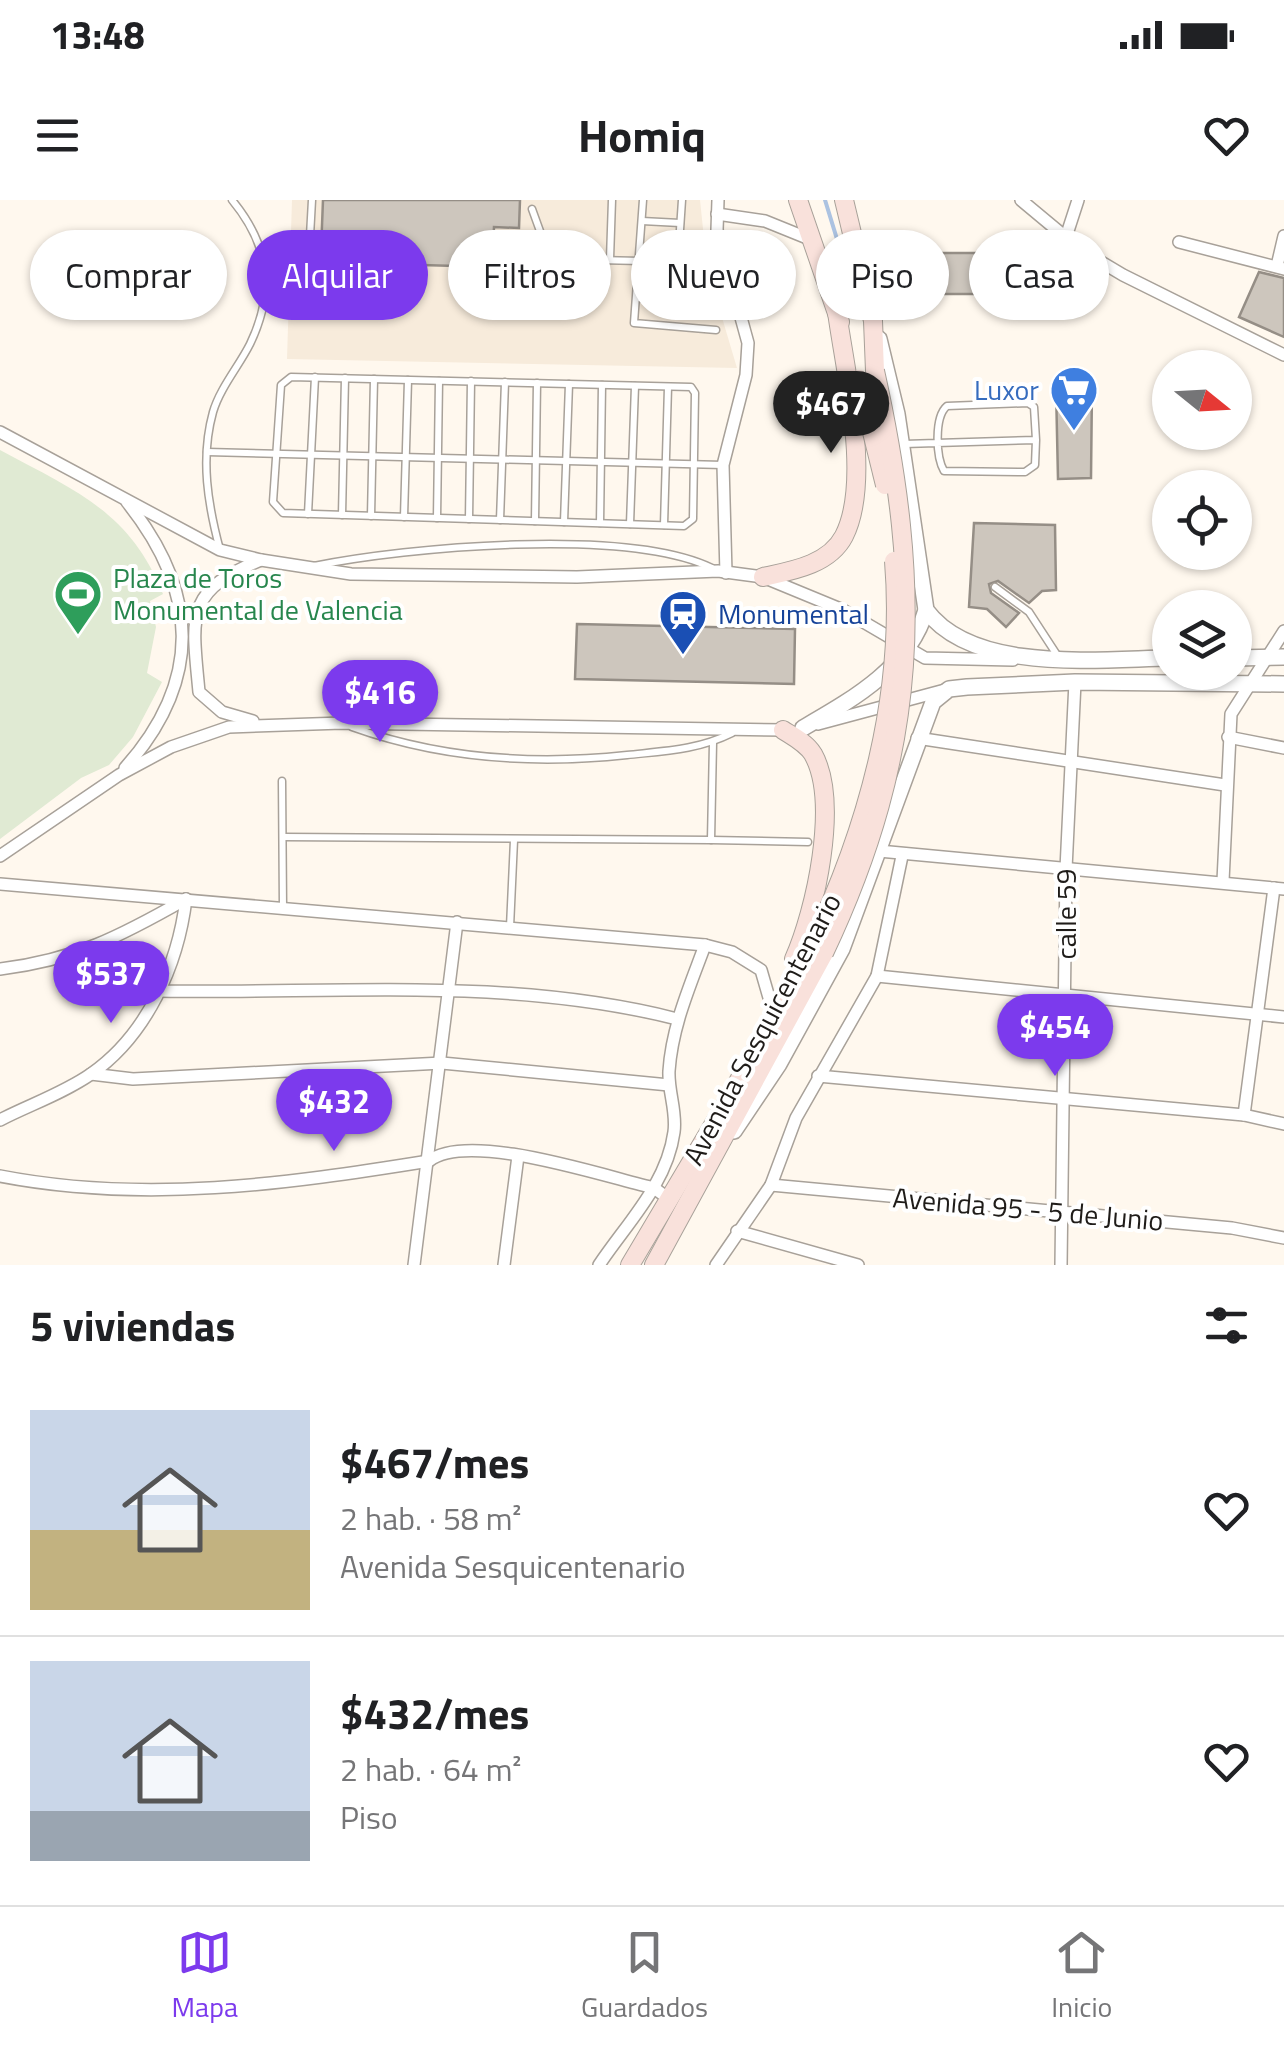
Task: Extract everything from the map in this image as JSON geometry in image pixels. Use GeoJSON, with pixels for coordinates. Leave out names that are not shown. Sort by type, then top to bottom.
{"type":"FeatureCollection","features":[{"type":"Feature","properties":{"kind":"main road","name":"Avenida Sesquicentenario"},"geometry":{"type":"LineString","coordinates":[[798,200],[816,252]]}},
{"type":"Feature","properties":{"kind":"main road","name":"Avenida Sesquicentenario"},"geometry":{"type":"LineString","coordinates":[[844,200],[852,230]]}},
{"type":"Feature","properties":{"kind":"main road"},"geometry":{"type":"LineString","coordinates":[[763,576],[804,568],[844,537],[854,455],[837,320]]}},
{"type":"Feature","properties":{"kind":"main road","name":"Avenida Sesquicentenario"},"geometry":{"type":"LineString","coordinates":[[654,1265],[715,1158],[867,850],[898,735],[906,678],[905,545],[892,445],[867,375],[840,320]]}},
{"type":"Feature","properties":{"kind":"main road","name":"Avenida Sesquicentenario"},"geometry":{"type":"LineString","coordinates":[[867,375],[873,321]]}},
{"type":"Feature","properties":{"kind":"main road"},"geometry":{"type":"LineString","coordinates":[[760,1039],[813,910],[820,878],[822,806],[818,768],[812,752],[783,730]]}},
{"type":"Feature","properties":{"kind":"main road","name":"Avenida Sesquicentenario"},"geometry":{"type":"LineString","coordinates":[[630,1265],[662,1194],[818,950]]}},
{"type":"Feature","properties":{"kind":"street"},"geometry":{"type":"LineString","coordinates":[[718,200],[719,230]]}},
{"type":"Feature","properties":{"kind":"street"},"geometry":{"type":"LineString","coordinates":[[1022,200],[1058,230]]}},
{"type":"Feature","properties":{"kind":"street"},"geometry":{"type":"LineString","coordinates":[[1068,230],[1078,200]]}},
{"type":"Feature","properties":{"kind":"street"},"geometry":{"type":"LineString","coordinates":[[717,214],[765,221],[812,240]]}},
{"type":"Feature","properties":{"kind":"street"},"geometry":{"type":"LineString","coordinates":[[1179,242],[1280,268],[1284,236]]}},
{"type":"Feature","properties":{"kind":"street"},"geometry":{"type":"LineString","coordinates":[[1109,266],[1284,355]]}},
{"type":"Feature","properties":{"kind":"street"},"geometry":{"type":"LineString","coordinates":[[722,572],[723,464],[746,375],[748,344],[742,320]]}},
{"type":"Feature","properties":{"kind":"street"},"geometry":{"type":"LineString","coordinates":[[873,321],[902,444],[926,610],[943,631],[979,646],[1041,659]]}},
{"type":"Feature","properties":{"kind":"street"},"geometry":{"type":"LineString","coordinates":[[0,432],[220,550],[301,568],[351,574],[577,577],[722,572],[763,576],[843,610],[909,650],[940,661],[1152,658]]}},
{"type":"Feature","properties":{"kind":"street"},"geometry":{"type":"LineString","coordinates":[[118,775],[151,738],[168,708],[180,672],[183,644],[174,582],[146,526],[123,498]]}},
{"type":"Feature","properties":{"kind":"street"},"geometry":{"type":"LineString","coordinates":[[261,560],[227,574],[207,589],[196,620],[199,692],[222,712],[262,723]]}},
{"type":"Feature","properties":{"kind":"street"},"geometry":{"type":"LineString","coordinates":[[803,728],[840,707],[909,650],[926,610]]}},
{"type":"Feature","properties":{"kind":"street"},"geometry":{"type":"LineString","coordinates":[[1252,678],[1284,632]]}},
{"type":"Feature","properties":{"kind":"street"},"geometry":{"type":"LineString","coordinates":[[1252,658],[1284,657]]}},
{"type":"Feature","properties":{"kind":"street"},"geometry":{"type":"LineString","coordinates":[[0,856],[118,775],[200,736],[262,723],[783,730],[949,690],[1075,682],[1152,682]]}},
{"type":"Feature","properties":{"kind":"street","name":"calle 59"},"geometry":{"type":"LineString","coordinates":[[1061,1265],[1066,869],[1075,682]]}},
{"type":"Feature","properties":{"kind":"street"},"geometry":{"type":"LineString","coordinates":[[1252,683],[1284,684]]}},
{"type":"Feature","properties":{"kind":"street"},"geometry":{"type":"LineString","coordinates":[[715,1158],[762,1092],[824,986],[879,851],[917,738],[933,702],[949,690]]}},
{"type":"Feature","properties":{"kind":"street"},"geometry":{"type":"LineString","coordinates":[[1223,881],[1228,738],[1232,714],[1245,690]]}},
{"type":"Feature","properties":{"kind":"street"},"geometry":{"type":"LineString","coordinates":[[917,738],[1225,785]]}},
{"type":"Feature","properties":{"kind":"street"},"geometry":{"type":"LineString","coordinates":[[1228,738],[1284,748]]}},
{"type":"Feature","properties":{"kind":"street"},"geometry":{"type":"LineString","coordinates":[[879,851],[1279,889],[1244,1115]]}},
{"type":"Feature","properties":{"kind":"street"},"geometry":{"type":"LineString","coordinates":[[716,1265],[771,1186],[796,1118],[878,976],[902,856]]}},
{"type":"Feature","properties":{"kind":"street"},"geometry":{"type":"LineString","coordinates":[[0,884],[705,945],[732,952],[761,970],[772,1008]]}},
{"type":"Feature","properties":{"kind":"street"},"geometry":{"type":"LineString","coordinates":[[0,969],[46,964],[108,944],[186,900]]}},
{"type":"Feature","properties":{"kind":"street"},"geometry":{"type":"LineString","coordinates":[[0,1120],[91,1074],[122,1045],[161,992],[182,927],[186,900]]}},
{"type":"Feature","properties":{"kind":"street"},"geometry":{"type":"LineString","coordinates":[[414,1265],[457,922]]}},
{"type":"Feature","properties":{"kind":"street"},"geometry":{"type":"LineString","coordinates":[[599,1265],[662,1194],[674,1131],[669,1085],[677,1019],[705,945]]}},
{"type":"Feature","properties":{"kind":"street"},"geometry":{"type":"LineString","coordinates":[[878,976],[1284,1018]]}},
{"type":"Feature","properties":{"kind":"street"},"geometry":{"type":"LineString","coordinates":[[161,992],[448,992],[609,1002],[677,1019]]}},
{"type":"Feature","properties":{"kind":"street"},"geometry":{"type":"LineString","coordinates":[[91,1074],[133,1079],[442,1063],[669,1085]]}},
{"type":"Feature","properties":{"kind":"street"},"geometry":{"type":"LineString","coordinates":[[818,1076],[1244,1115],[1284,1124]]}},
{"type":"Feature","properties":{"kind":"street"},"geometry":{"type":"LineString","coordinates":[[0,1176],[46,1185],[214,1191],[429,1160],[440,1152],[459,1150],[518,1156],[662,1194]]}},
{"type":"Feature","properties":{"kind":"street"},"geometry":{"type":"LineString","coordinates":[[504,1265],[518,1156]]}},
{"type":"Feature","properties":{"kind":"street","name":"Avenida 95 - 5 de Junio"},"geometry":{"type":"LineString","coordinates":[[771,1186],[1232,1228],[1284,1238]]}},
{"type":"Feature","properties":{"kind":"street"},"geometry":{"type":"LineString","coordinates":[[737,1231],[858,1265]]}},
{"type":"Feature","properties":{"kind":"lane"},"geometry":{"type":"LineString","coordinates":[[220,550],[208,501],[206,452],[214,410],[251,342],[264,304],[260,237],[232,200]]}},
{"type":"Feature","properties":{"kind":"lane"},"geometry":{"type":"LineString","coordinates":[[310,230],[312,200]]}},
{"type":"Feature","properties":{"kind":"lane"},"geometry":{"type":"LineString","coordinates":[[611,230],[612,200]]}},
{"type":"Feature","properties":{"kind":"lane"},"geometry":{"type":"LineString","coordinates":[[642,230],[643,200]]}},
{"type":"Feature","properties":{"kind":"lane"},"geometry":{"type":"LineString","coordinates":[[679,230],[682,200]]}},
{"type":"Feature","properties":{"kind":"lane"},"geometry":{"type":"LineString","coordinates":[[532,209],[540,230]]}},
{"type":"Feature","properties":{"kind":"lane"},"geometry":{"type":"LineString","coordinates":[[642,221],[680,223]]}},
{"type":"Feature","properties":{"kind":"lane"},"geometry":{"type":"LineString","coordinates":[[637,320],[637,326],[716,330]]}},
{"type":"Feature","properties":{"kind":"lane"},"geometry":{"type":"LineString","coordinates":[[291,376],[345,378],[694,389],[693,520],[684,526],[276,510],[281,385],[291,376]]}},
{"type":"Feature","properties":{"kind":"lane"},"geometry":{"type":"LineString","coordinates":[[308,514],[314,377]]}},
{"type":"Feature","properties":{"kind":"lane"},"geometry":{"type":"LineString","coordinates":[[342,515],[345,378]]}},
{"type":"Feature","properties":{"kind":"lane"},"geometry":{"type":"LineString","coordinates":[[372,516],[374,379]]}},
{"type":"Feature","properties":{"kind":"lane"},"geometry":{"type":"LineString","coordinates":[[404,517],[408,380]]}},
{"type":"Feature","properties":{"kind":"lane"},"geometry":{"type":"LineString","coordinates":[[437,518],[439,381]]}},
{"type":"Feature","properties":{"kind":"lane"},"geometry":{"type":"LineString","coordinates":[[469,519],[471,381]]}},
{"type":"Feature","properties":{"kind":"lane"},"geometry":{"type":"LineString","coordinates":[[500,520],[505,382]]}},
{"type":"Feature","properties":{"kind":"lane"},"geometry":{"type":"LineString","coordinates":[[536,521],[538,383]]}},
{"type":"Feature","properties":{"kind":"lane"},"geometry":{"type":"LineString","coordinates":[[564,522],[569,384]]}},
{"type":"Feature","properties":{"kind":"lane"},"geometry":{"type":"LineString","coordinates":[[600,523],[602,385]]}},
{"type":"Feature","properties":{"kind":"lane"},"geometry":{"type":"LineString","coordinates":[[630,524],[635,386]]}},
{"type":"Feature","properties":{"kind":"lane"},"geometry":{"type":"LineString","coordinates":[[664,525],[668,387]]}},
{"type":"Feature","properties":{"kind":"lane"},"geometry":{"type":"LineString","coordinates":[[1032,405],[1035,465],[1025,472],[944,471],[939,443],[941,410],[947,406],[1032,405]]}},
{"type":"Feature","properties":{"kind":"lane"},"geometry":{"type":"LineString","coordinates":[[902,444],[1036,440]]}},
{"type":"Feature","properties":{"kind":"lane"},"geometry":{"type":"LineString","coordinates":[[206,452],[723,464]]}},
{"type":"Feature","properties":{"kind":"lane"},"geometry":{"type":"LineString","coordinates":[[301,568],[365,556],[519,544],[646,553],[695,560],[722,572]]}},
{"type":"Feature","properties":{"kind":"lane"},"geometry":{"type":"LineString","coordinates":[[995,587],[1029,612],[1059,659]]}},
{"type":"Feature","properties":{"kind":"lane"},"geometry":{"type":"LineString","coordinates":[[342,724],[410,746],[494,759],[584,760],[679,751],[713,742],[740,729]]}},
{"type":"Feature","properties":{"kind":"lane"},"geometry":{"type":"LineString","coordinates":[[710,840],[713,742]]}},
{"type":"Feature","properties":{"kind":"lane"},"geometry":{"type":"LineString","coordinates":[[282,782],[283,908]]}},
{"type":"Feature","properties":{"kind":"lane"},"geometry":{"type":"LineString","coordinates":[[284,837],[808,842]]}},
{"type":"Feature","properties":{"kind":"lane"},"geometry":{"type":"LineString","coordinates":[[510,927],[514,840]]}},
{"type":"Feature","properties":{"kind":"shaded area"},"geometry":{"type":"Polygon","coordinates":[[[292,200],[700,200],[703,230],[631,230],[631,320],[723,320],[737,368],[287,359],[288,320],[428,320],[428,230],[291,230],[292,200]]]}},
{"type":"Feature","properties":{"kind":"green space","name":"Plaza de Toros Monumental de Valencia"},"geometry":{"type":"Polygon","coordinates":[[[0,450],[97,506],[134,542],[163,594],[150,601],[156,627],[147,673],[162,682],[133,737],[109,765],[81,778],[0,839],[0,450]]]}},
{"type":"Feature","properties":{"kind":"building"},"geometry":{"type":"Polygon","coordinates":[[[323,200],[520,200],[519,228],[448,230],[448,266],[428,265],[428,230],[322,230],[323,200]]]}},
{"type":"Feature","properties":{"kind":"building"},"geometry":{"type":"Polygon","coordinates":[[[949,253],[969,253],[969,294],[949,294],[949,253]]]}},
{"type":"Feature","properties":{"kind":"building"},"geometry":{"type":"Polygon","coordinates":[[[1259,272],[1284,278],[1284,337],[1239,317],[1259,272]]]}},
{"type":"Feature","properties":{"kind":"building","name":"Luxor"},"geometry":{"type":"Polygon","coordinates":[[[1092,387],[1091,478],[1058,479],[1056,388],[1092,387]]]}},
{"type":"Feature","properties":{"kind":"building"},"geometry":{"type":"Polygon","coordinates":[[[974,523],[1055,525],[1056,590],[1042,591],[1029,603],[998,581],[989,584],[991,593],[1019,613],[1006,627],[987,609],[969,607],[974,523]]]}},
{"type":"Feature","properties":{"kind":"building"},"geometry":{"type":"Polygon","coordinates":[[[577,624],[795,629],[794,684],[575,679],[577,624]]]}},
{"type":"Feature","properties":{"kind":"waterway"},"geometry":{"type":"LineString","coordinates":[[825,200],[834,230]]}},
{"type":"Feature","properties":{"kind":"place","name":"Luxor"},"geometry":{"type":"Point","coordinates":[1074,432]}},
{"type":"Feature","properties":{"kind":"place","name":"Plaza de Toros Monumental de Valencia"},"geometry":{"type":"Point","coordinates":[78,636]}},
{"type":"Feature","properties":{"kind":"place","name":"Monumental"},"geometry":{"type":"Point","coordinates":[683,656]}}]}
